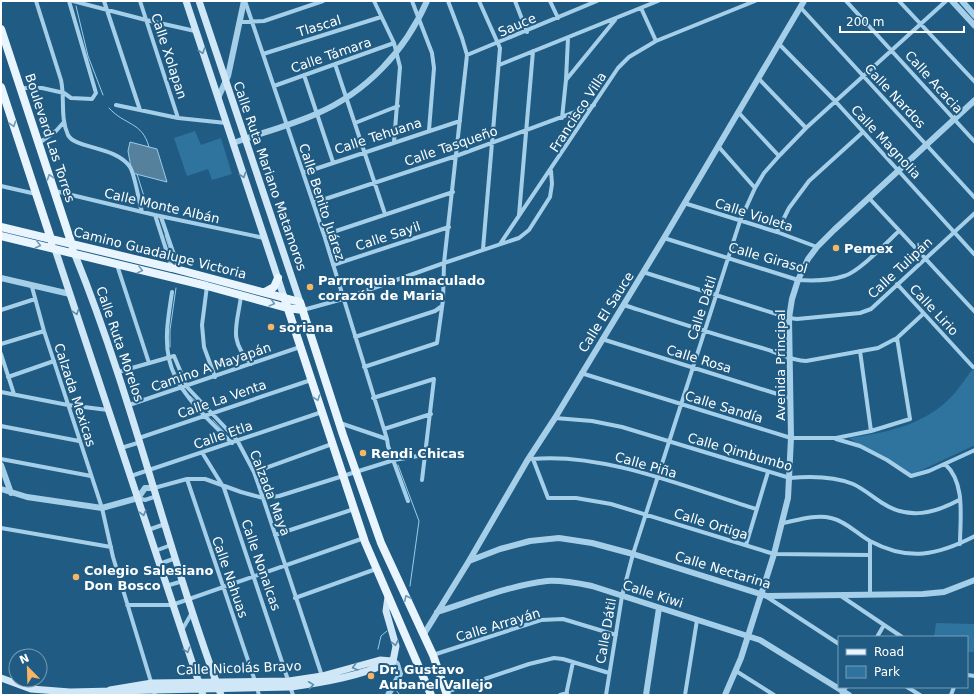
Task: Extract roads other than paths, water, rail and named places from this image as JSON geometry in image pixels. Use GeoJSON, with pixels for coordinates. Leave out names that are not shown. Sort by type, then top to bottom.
{"type":"FeatureCollection","features":[{"type":"Feature","properties":{"kind":"main road","name":"Calle Ruta Mariano Matamoros"},"geometry":{"type":"LineString","coordinates":[[186,1],[354,509],[376,569],[431,695]]}},
{"type":"Feature","properties":{"kind":"main road","name":"Calle Ruta Mariano Matamoros"},"geometry":{"type":"LineString","coordinates":[[199,1],[381,543],[424,634],[447,694]]}},
{"type":"Feature","properties":{"kind":"main road","name":"Boulevard Las Torres"},"geometry":{"type":"LineString","coordinates":[[1,29],[75,255]]}},
{"type":"Feature","properties":{"kind":"main road"},"geometry":{"type":"LineString","coordinates":[[1,87],[201,689]]}},
{"type":"Feature","properties":{"kind":"main road","name":"Camino Guadalupe Victoria"},"geometry":{"type":"LineString","coordinates":[[1,227],[175,268],[284,297],[302,306]]}},
{"type":"Feature","properties":{"kind":"main road","name":"Camino Guadalupe Victoria"},"geometry":{"type":"LineString","coordinates":[[1,236],[207,286],[287,308],[302,306]]}},
{"type":"Feature","properties":{"kind":"main road","name":"Calle Ruta Morelos"},"geometry":{"type":"LineString","coordinates":[[75,255],[129,405],[171,545],[219,688]]}},
{"type":"Feature","properties":{"kind":"main road"},"geometry":{"type":"LineString","coordinates":[[265,292],[274,287],[278,278]]}},
{"type":"Feature","properties":{"kind":"main road"},"geometry":{"type":"LineString","coordinates":[[338,459],[345,458],[353,462]]}},
{"type":"Feature","properties":{"kind":"main road"},"geometry":{"type":"LineString","coordinates":[[365,540],[374,547],[381,543]]}},
{"type":"Feature","properties":{"kind":"main road"},"geometry":{"type":"LineString","coordinates":[[388,597],[386,611],[396,646],[393,661]]}},
{"type":"Feature","properties":{"kind":"main road","name":"Calle Nicolás Bravo"},"geometry":{"type":"LineString","coordinates":[[290,684],[380,660],[393,661]]}},
{"type":"Feature","properties":{"kind":"main road","name":"Calle Nicolás Bravo"},"geometry":{"type":"LineString","coordinates":[[1,678],[30,689],[70,694],[153,689],[257,688],[324,682],[382,666],[393,661]]}},
{"type":"Feature","properties":{"kind":"street"},"geometry":{"type":"LineString","coordinates":[[36,1],[64,93],[64,122],[69,136],[77,142],[114,153],[130,167],[142,212]]}},
{"type":"Feature","properties":{"kind":"street"},"geometry":{"type":"LineString","coordinates":[[21,88],[42,88],[64,93],[72,98],[92,99],[96,93],[69,1]]}},
{"type":"Feature","properties":{"kind":"street"},"geometry":{"type":"LineString","coordinates":[[73,1],[195,31]]}},
{"type":"Feature","properties":{"kind":"street"},"geometry":{"type":"LineString","coordinates":[[104,1],[140,110]]}},
{"type":"Feature","properties":{"kind":"street","name":"Calle Xolapan"},"geometry":{"type":"LineString","coordinates":[[140,1],[178,118]]}},
{"type":"Feature","properties":{"kind":"street"},"geometry":{"type":"LineString","coordinates":[[218,98],[226,83],[244,1]]}},
{"type":"Feature","properties":{"kind":"street","name":"Calle Benito Juárez"},"geometry":{"type":"LineString","coordinates":[[244,1],[324,234],[388,446],[408,501]]}},
{"type":"Feature","properties":{"kind":"street"},"geometry":{"type":"LineString","coordinates":[[240,22],[264,21],[323,1]]}},
{"type":"Feature","properties":{"kind":"street"},"geometry":{"type":"LineString","coordinates":[[374,1],[394,43],[401,72],[394,142]]}},
{"type":"Feature","properties":{"kind":"street"},"geometry":{"type":"LineString","coordinates":[[412,1],[420,18],[432,53],[434,68],[429,130]]}},
{"type":"Feature","properties":{"kind":"street"},"geometry":{"type":"LineString","coordinates":[[233,143],[286,126],[318,113],[375,76],[397,53],[420,18],[427,1]]}},
{"type":"Feature","properties":{"kind":"street"},"geometry":{"type":"LineString","coordinates":[[364,367],[436,343],[442,306],[444,262],[450,227],[467,55],[448,1]]}},
{"type":"Feature","properties":{"kind":"street"},"geometry":{"type":"LineString","coordinates":[[479,1],[499,43],[499,65],[491,143],[483,249]]}},
{"type":"Feature","properties":{"kind":"street"},"geometry":{"type":"LineString","coordinates":[[515,1],[527,32]]}},
{"type":"Feature","properties":{"kind":"street"},"geometry":{"type":"LineString","coordinates":[[550,1],[558,18]]}},
{"type":"Feature","properties":{"kind":"street","name":"Sauce"},"geometry":{"type":"LineString","coordinates":[[467,55],[527,32],[586,3],[597,1]]}},
{"type":"Feature","properties":{"kind":"street"},"geometry":{"type":"LineString","coordinates":[[499,65],[658,1]]}},
{"type":"Feature","properties":{"kind":"street","name":"Francisco Villa"},"geometry":{"type":"LineString","coordinates":[[500,244],[618,68],[629,57],[656,41],[744,3],[755,1]]}},
{"type":"Feature","properties":{"kind":"street","name":"Calle El Sauce"},"geometry":{"type":"LineString","coordinates":[[424,634],[581,373],[644,272],[738,112],[780,45],[804,1]]}},
{"type":"Feature","properties":{"kind":"street","name":"Calle Acacia"},"geometry":{"type":"LineString","coordinates":[[846,1],[975,142]]}},
{"type":"Feature","properties":{"kind":"street"},"geometry":{"type":"LineString","coordinates":[[899,1],[975,82]]}},
{"type":"Feature","properties":{"kind":"street","name":"Calle Dátil"},"geometry":{"type":"LineString","coordinates":[[606,695],[622,596],[633,554],[740,221],[755,188],[764,173],[806,128],[946,1]]}},
{"type":"Feature","properties":{"kind":"street"},"geometry":{"type":"LineString","coordinates":[[952,1],[975,26]]}},
{"type":"Feature","properties":{"kind":"street"},"geometry":{"type":"LineString","coordinates":[[962,1],[975,16]]}},
{"type":"Feature","properties":{"kind":"street"},"geometry":{"type":"LineString","coordinates":[[641,8],[656,41]]}},
{"type":"Feature","properties":{"kind":"street","name":"Calle Nardos"},"geometry":{"type":"LineString","coordinates":[[801,8],[975,198]]}},
{"type":"Feature","properties":{"kind":"street","name":"Tlascal"},"geometry":{"type":"LineString","coordinates":[[263,54],[381,17]]}},
{"type":"Feature","properties":{"kind":"street"},"geometry":{"type":"LineString","coordinates":[[566,80],[616,18]]}},
{"type":"Feature","properties":{"kind":"street"},"geometry":{"type":"LineString","coordinates":[[562,118],[568,38]]}},
{"type":"Feature","properties":{"kind":"street","name":"Calle Támara"},"geometry":{"type":"LineString","coordinates":[[274,86],[394,43]]}},
{"type":"Feature","properties":{"kind":"street","name":"Calle Magnolia"},"geometry":{"type":"LineString","coordinates":[[780,45],[836,102],[975,255]]}},
{"type":"Feature","properties":{"kind":"street"},"geometry":{"type":"LineString","coordinates":[[519,215],[533,51]]}},
{"type":"Feature","properties":{"kind":"street"},"geometry":{"type":"LineString","coordinates":[[336,64],[385,214]]}},
{"type":"Feature","properties":{"kind":"street"},"geometry":{"type":"LineString","coordinates":[[304,75],[318,113],[333,162]]}},
{"type":"Feature","properties":{"kind":"street"},"geometry":{"type":"LineString","coordinates":[[759,79],[806,128]]}},
{"type":"Feature","properties":{"kind":"street","name":"Avenida Principal"},"geometry":{"type":"LineString","coordinates":[[726,695],[736,671],[746,636],[764,596],[783,523],[790,478],[791,438],[789,318],[792,299],[798,280],[808,259],[818,247],[898,170],[975,100]]}},
{"type":"Feature","properties":{"kind":"street"},"geometry":{"type":"LineString","coordinates":[[116,105],[178,118],[226,123]]}},
{"type":"Feature","properties":{"kind":"street","name":"Calle Tasqueño"},"geometry":{"type":"LineString","coordinates":[[313,203],[456,156],[594,105]]}},
{"type":"Feature","properties":{"kind":"street"},"geometry":{"type":"LineString","coordinates":[[355,123],[398,106]]}},
{"type":"Feature","properties":{"kind":"street"},"geometry":{"type":"LineString","coordinates":[[738,112],[779,156]]}},
{"type":"Feature","properties":{"kind":"street","name":"Calle Tehuana"},"geometry":{"type":"LineString","coordinates":[[303,173],[429,130],[460,121]]}},
{"type":"Feature","properties":{"kind":"street"},"geometry":{"type":"LineString","coordinates":[[39,143],[64,122]]}},
{"type":"Feature","properties":{"kind":"street"},"geometry":{"type":"LineString","coordinates":[[777,232],[789,208],[809,181],[863,132]]}},
{"type":"Feature","properties":{"kind":"street"},"geometry":{"type":"LineString","coordinates":[[718,146],[755,188]]}},
{"type":"Feature","properties":{"kind":"street"},"geometry":{"type":"LineString","coordinates":[[444,262],[519,238],[529,230],[550,197],[552,184],[550,171]]}},
{"type":"Feature","properties":{"kind":"street"},"geometry":{"type":"LineString","coordinates":[[1,186],[37,194]]}},
{"type":"Feature","properties":{"kind":"street","name":"Calle Monte Albán"},"geometry":{"type":"LineString","coordinates":[[55,191],[155,215],[264,238]]}},
{"type":"Feature","properties":{"kind":"street"},"geometry":{"type":"LineString","coordinates":[[324,234],[453,192]]}},
{"type":"Feature","properties":{"kind":"street"},"geometry":{"type":"LineString","coordinates":[[869,198],[975,312]]}},
{"type":"Feature","properties":{"kind":"street","name":"Calle Violeta"},"geometry":{"type":"LineString","coordinates":[[684,203],[777,232],[818,247]]}},
{"type":"Feature","properties":{"kind":"street","name":"Calle Tulipán"},"geometry":{"type":"LineString","coordinates":[[644,272],[789,318],[797,319],[867,311],[975,213]]}},
{"type":"Feature","properties":{"kind":"street"},"geometry":{"type":"LineString","coordinates":[[155,215],[175,268]]}},
{"type":"Feature","properties":{"kind":"street"},"geometry":{"type":"LineString","coordinates":[[161,216],[175,268]]}},
{"type":"Feature","properties":{"kind":"street","name":"Calle Sayil"},"geometry":{"type":"LineString","coordinates":[[333,265],[450,227]]}},
{"type":"Feature","properties":{"kind":"street","name":"Calle Girasol"},"geometry":{"type":"LineString","coordinates":[[664,238],[798,280],[816,281],[845,276],[856,270],[900,231]]}},
{"type":"Feature","properties":{"kind":"street","name":"Camino Guadalupe Victoria"},"geometry":{"type":"LineString","coordinates":[[302,306],[313,306],[343,299],[444,262]]}},
{"type":"Feature","properties":{"kind":"street"},"geometry":{"type":"LineString","coordinates":[[117,264],[149,363]]}},
{"type":"Feature","properties":{"kind":"street"},"geometry":{"type":"LineString","coordinates":[[1,278],[32,287],[70,294]]}},
{"type":"Feature","properties":{"kind":"street","name":"Calle Lirio"},"geometry":{"type":"LineString","coordinates":[[897,284],[923,314],[973,366]]}},
{"type":"Feature","properties":{"kind":"street"},"geometry":{"type":"LineString","coordinates":[[207,286],[202,325],[204,347],[215,377]]}},
{"type":"Feature","properties":{"kind":"street","name":"Calzada Mexicas"},"geometry":{"type":"LineString","coordinates":[[32,287],[44,330],[102,508],[127,605],[153,689]]}},
{"type":"Feature","properties":{"kind":"street","name":"Calzada Maya"},"geometry":{"type":"LineString","coordinates":[[172,292],[168,333],[168,358],[181,388],[232,443]]}},
{"type":"Feature","properties":{"kind":"street"},"geometry":{"type":"LineString","coordinates":[[241,295],[236,342],[242,355],[251,364]]}},
{"type":"Feature","properties":{"kind":"street"},"geometry":{"type":"LineString","coordinates":[[1,310],[35,299]]}},
{"type":"Feature","properties":{"kind":"street"},"geometry":{"type":"LineString","coordinates":[[624,305],[705,332],[789,357],[795,361],[806,361],[878,348],[897,338],[923,314]]}},
{"type":"Feature","properties":{"kind":"street","name":"Camino Guadalupe Victoria"},"geometry":{"type":"LineString","coordinates":[[302,306],[313,306]]}},
{"type":"Feature","properties":{"kind":"street"},"geometry":{"type":"LineString","coordinates":[[355,337],[435,311],[442,306]]}},
{"type":"Feature","properties":{"kind":"street"},"geometry":{"type":"LineString","coordinates":[[1,344],[44,330]]}},
{"type":"Feature","properties":{"kind":"street","name":"Calle Sandía"},"geometry":{"type":"LineString","coordinates":[[581,373],[791,438],[836,438],[871,431],[910,419],[897,338]]}},
{"type":"Feature","properties":{"kind":"street","name":"Calle Rosa"},"geometry":{"type":"LineString","coordinates":[[602,339],[790,398]]}},
{"type":"Feature","properties":{"kind":"street","name":"Camino A Mayapán"},"geometry":{"type":"LineString","coordinates":[[129,405],[300,347]]}},
{"type":"Feature","properties":{"kind":"street"},"geometry":{"type":"LineString","coordinates":[[860,351],[871,431]]}},
{"type":"Feature","properties":{"kind":"street"},"geometry":{"type":"LineString","coordinates":[[1,354],[14,394]]}},
{"type":"Feature","properties":{"kind":"street","name":"Calzada Maya"},"geometry":{"type":"LineString","coordinates":[[168,358],[174,356],[187,386],[237,440],[254,472],[322,676]]}},
{"type":"Feature","properties":{"kind":"street"},"geometry":{"type":"LineString","coordinates":[[118,372],[168,358]]}},
{"type":"Feature","properties":{"kind":"street"},"geometry":{"type":"LineString","coordinates":[[8,377],[54,361]]}},
{"type":"Feature","properties":{"kind":"street"},"geometry":{"type":"LineString","coordinates":[[373,398],[434,378],[431,414],[424,455],[422,480]]}},
{"type":"Feature","properties":{"kind":"street","name":"Calle La Venta"},"geometry":{"type":"LineString","coordinates":[[121,448],[205,415],[311,380]]}},
{"type":"Feature","properties":{"kind":"street"},"geometry":{"type":"LineString","coordinates":[[1,392],[68,405],[108,410]]}},
{"type":"Feature","properties":{"kind":"street","name":"Calle Etla"},"geometry":{"type":"LineString","coordinates":[[130,476],[203,454],[237,440],[322,412]]}},
{"type":"Feature","properties":{"kind":"street"},"geometry":{"type":"LineString","coordinates":[[384,429],[431,414]]}},
{"type":"Feature","properties":{"kind":"street","name":"Calle Qimbumbo"},"geometry":{"type":"LineString","coordinates":[[555,418],[592,421],[622,427],[790,478],[813,476],[837,479],[855,485],[886,505],[900,512],[916,514],[936,512],[960,500]]}},
{"type":"Feature","properties":{"kind":"street"},"geometry":{"type":"LineString","coordinates":[[340,422],[387,439]]}},
{"type":"Feature","properties":{"kind":"street"},"geometry":{"type":"LineString","coordinates":[[1,426],[80,441]]}},
{"type":"Feature","properties":{"kind":"street"},"geometry":{"type":"LineString","coordinates":[[836,438],[860,446],[887,460],[911,476],[929,471],[975,450]]}},
{"type":"Feature","properties":{"kind":"street"},"geometry":{"type":"LineString","coordinates":[[254,472],[333,444]]}},
{"type":"Feature","properties":{"kind":"street","name":"Calle Nonalcas"},"geometry":{"type":"LineString","coordinates":[[203,454],[223,486],[294,695]]}},
{"type":"Feature","properties":{"kind":"street"},"geometry":{"type":"LineString","coordinates":[[138,498],[145,488],[154,488],[187,479],[205,479],[263,498],[279,496],[394,460],[424,455]]}},
{"type":"Feature","properties":{"kind":"street","name":"Calle Piña"},"geometry":{"type":"LineString","coordinates":[[530,460],[566,457],[597,461],[658,478],[756,509]]}},
{"type":"Feature","properties":{"kind":"street"},"geometry":{"type":"LineString","coordinates":[[1,459],[91,476]]}},
{"type":"Feature","properties":{"kind":"street","name":"Calle Ortiga"},"geometry":{"type":"LineString","coordinates":[[530,460],[548,498],[576,498],[611,504],[774,554],[869,555]]}},
{"type":"Feature","properties":{"kind":"street"},"geometry":{"type":"LineString","coordinates":[[945,464],[956,478],[960,500],[960,544]]}},
{"type":"Feature","properties":{"kind":"street"},"geometry":{"type":"LineString","coordinates":[[1,465],[10,493]]}},
{"type":"Feature","properties":{"kind":"street"},"geometry":{"type":"LineString","coordinates":[[746,546],[768,472]]}},
{"type":"Feature","properties":{"kind":"street","name":"Calle Nahuas"},"geometry":{"type":"LineString","coordinates":[[187,479],[257,688]]}},
{"type":"Feature","properties":{"kind":"street"},"geometry":{"type":"LineString","coordinates":[[1,489],[10,493],[102,508],[138,498],[145,500],[157,496]]}},
{"type":"Feature","properties":{"kind":"street"},"geometry":{"type":"LineString","coordinates":[[275,535],[354,509]]}},
{"type":"Feature","properties":{"kind":"street"},"geometry":{"type":"LineString","coordinates":[[783,523],[829,517],[847,525],[870,541],[882,547],[914,554],[940,552],[975,536]]}},
{"type":"Feature","properties":{"kind":"street"},"geometry":{"type":"LineString","coordinates":[[148,530],[165,524]]}},
{"type":"Feature","properties":{"kind":"street"},"geometry":{"type":"LineString","coordinates":[[1,528],[111,547]]}},
{"type":"Feature","properties":{"kind":"street","name":"Calle Nectarina"},"geometry":{"type":"LineString","coordinates":[[469,561],[500,549],[530,541],[559,538],[592,543],[633,554],[764,596],[841,596],[944,592],[975,580]]}},
{"type":"Feature","properties":{"kind":"street"},"geometry":{"type":"LineString","coordinates":[[127,605],[172,605],[285,564],[365,540]]}},
{"type":"Feature","properties":{"kind":"street"},"geometry":{"type":"LineString","coordinates":[[870,541],[870,595]]}},
{"type":"Feature","properties":{"kind":"street"},"geometry":{"type":"LineString","coordinates":[[154,551],[171,545]]}},
{"type":"Feature","properties":{"kind":"street"},"geometry":{"type":"LineString","coordinates":[[159,564],[176,558]]}},
{"type":"Feature","properties":{"kind":"street"},"geometry":{"type":"LineString","coordinates":[[295,598],[376,569]]}},
{"type":"Feature","properties":{"kind":"street"},"geometry":{"type":"LineString","coordinates":[[166,586],[183,581]]}},
{"type":"Feature","properties":{"kind":"street","name":"Calle Kiwi"},"geometry":{"type":"LineString","coordinates":[[437,612],[526,584],[548,581],[570,582],[592,586],[760,640],[838,688]]}},
{"type":"Feature","properties":{"kind":"street"},"geometry":{"type":"LineString","coordinates":[[764,596],[838,643]]}},
{"type":"Feature","properties":{"kind":"street"},"geometry":{"type":"LineString","coordinates":[[841,596],[900,636]]}},
{"type":"Feature","properties":{"kind":"street"},"geometry":{"type":"LineString","coordinates":[[646,695],[659,608]]}},
{"type":"Feature","properties":{"kind":"street"},"geometry":{"type":"LineString","coordinates":[[181,632],[193,611]]}},
{"type":"Feature","properties":{"kind":"street","name":"Calle Arrayán"},"geometry":{"type":"LineString","coordinates":[[433,655],[541,620],[563,619],[616,635]]}},
{"type":"Feature","properties":{"kind":"street"},"geometry":{"type":"LineString","coordinates":[[685,695],[697,620]]}},
{"type":"Feature","properties":{"kind":"street"},"geometry":{"type":"LineString","coordinates":[[878,636],[884,625]]}},
{"type":"Feature","properties":{"kind":"street"},"geometry":{"type":"LineString","coordinates":[[447,694],[545,659],[558,658],[609,673]]}},
{"type":"Feature","properties":{"kind":"street"},"geometry":{"type":"LineString","coordinates":[[388,695],[400,674],[397,664],[393,661]]}},
{"type":"Feature","properties":{"kind":"street"},"geometry":{"type":"LineString","coordinates":[[560,695],[566,694],[573,662]]}},
{"type":"Feature","properties":{"kind":"street"},"geometry":{"type":"LineString","coordinates":[[736,671],[774,695]]}},
{"type":"Feature","properties":{"kind":"street"},"geometry":{"type":"LineString","coordinates":[[909,688],[920,695]]}},
{"type":"Feature","properties":{"kind":"waterway"},"geometry":{"type":"LineString","coordinates":[[76,6],[88,56],[103,95]]}},
{"type":"Feature","properties":{"kind":"waterway"},"geometry":{"type":"LineString","coordinates":[[109,108],[115,114],[142,132],[149,147]]}},
{"type":"Feature","properties":{"kind":"waterway"},"geometry":{"type":"LineString","coordinates":[[137,174],[147,206]]}},
{"type":"Feature","properties":{"kind":"waterway"},"geometry":{"type":"LineString","coordinates":[[165,235],[174,263]]}},
{"type":"Feature","properties":{"kind":"waterway"},"geometry":{"type":"LineString","coordinates":[[170,347],[170,330],[176,288]]}},
{"type":"Feature","properties":{"kind":"waterway"},"geometry":{"type":"LineString","coordinates":[[190,396],[200,405]]}},
{"type":"Feature","properties":{"kind":"waterway"},"geometry":{"type":"LineString","coordinates":[[213,420],[224,432]]}},
{"type":"Feature","properties":{"kind":"waterway"},"geometry":{"type":"LineString","coordinates":[[398,465],[419,521],[410,586]]}},
{"type":"Feature","properties":{"kind":"waterway"},"geometry":{"type":"LineString","coordinates":[[378,649],[381,636],[387,631]]}},
{"type":"Feature","properties":{"kind":"waterway"},"geometry":{"type":"LineString","coordinates":[[395,689],[400,695]]}},
{"type":"Feature","properties":{"kind":"place","name":"Pemex"},"geometry":{"type":"Point","coordinates":[836,248]}},
{"type":"Feature","properties":{"kind":"place","name":"Parrroquia Inmaculado corazón de Maria"},"geometry":{"type":"Point","coordinates":[310,287]}},
{"type":"Feature","properties":{"kind":"place","name":"soriana"},"geometry":{"type":"Point","coordinates":[271,327]}},
{"type":"Feature","properties":{"kind":"place","name":"Rendi Chicas"},"geometry":{"type":"Point","coordinates":[363,453]}},
{"type":"Feature","properties":{"kind":"place","name":"Colegio Salesiano Don Bosco"},"geometry":{"type":"Point","coordinates":[76,577]}},
{"type":"Feature","properties":{"kind":"place","name":"Dr. Gustavo Aubanel Vallejo"},"geometry":{"type":"Point","coordinates":[371,676]}}]}
